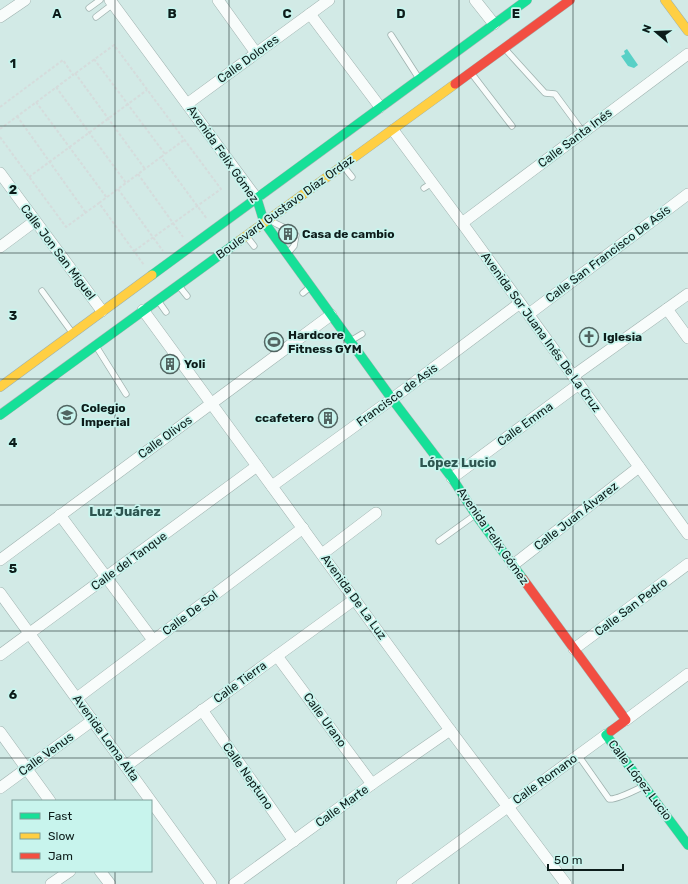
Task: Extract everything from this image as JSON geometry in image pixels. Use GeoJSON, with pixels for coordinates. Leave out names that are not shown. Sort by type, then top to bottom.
{"type":"FeatureCollection","features":[{"type":"Feature","properties":{"kind":"main road","name":"Boulevard Gustavo Díaz Ordaz"},"geometry":{"type":"LineString","coordinates":[[0,387],[526,0]]}},
{"type":"Feature","properties":{"kind":"main road","name":"Boulevard Gustavo Díaz Ordaz"},"geometry":{"type":"LineString","coordinates":[[0,415],[95,344],[393,130],[570,0]]}},
{"type":"Feature","properties":{"kind":"main road"},"geometry":{"type":"LineString","coordinates":[[665,0],[688,30]]}},
{"type":"Feature","properties":{"kind":"main road","name":"Avenida Felix Gómez"},"geometry":{"type":"LineString","coordinates":[[257,199],[266,220],[287,255],[350,341],[355,356],[392,399],[452,478],[476,514],[626,720]]}},
{"type":"Feature","properties":{"kind":"main road","name":"Calle Romano"},"geometry":{"type":"LineString","coordinates":[[606,735],[626,720]]}},
{"type":"Feature","properties":{"kind":"main road","name":"Calle López Lucio"},"geometry":{"type":"LineString","coordinates":[[606,735],[688,846]]}},
{"type":"Feature","properties":{"kind":"street"},"geometry":{"type":"LineString","coordinates":[[0,17],[25,0]]}},
{"type":"Feature","properties":{"kind":"street"},"geometry":{"type":"LineString","coordinates":[[218,0],[256,53]]}},
{"type":"Feature","properties":{"kind":"street","name":"Calle Dolores"},"geometry":{"type":"LineString","coordinates":[[187,104],[328,0]]}},
{"type":"Feature","properties":{"kind":"street"},"geometry":{"type":"LineString","coordinates":[[475,0],[494,24]]}},
{"type":"Feature","properties":{"kind":"street","name":"Avenida Felix Gómez"},"geometry":{"type":"LineString","coordinates":[[111,2],[257,199]]}},
{"type":"Feature","properties":{"kind":"street"},"geometry":{"type":"LineString","coordinates":[[310,14],[380,107]]}},
{"type":"Feature","properties":{"kind":"street","name":"Calle Santa Inés"},"geometry":{"type":"LineString","coordinates":[[462,223],[688,54]]}},
{"type":"Feature","properties":{"kind":"street","name":"Avenida Sor Juana Inés De La Cruz"},"geometry":{"type":"LineString","coordinates":[[393,130],[428,186],[462,223],[688,534]]}},
{"type":"Feature","properties":{"kind":"street","name":"Calle Jon San Miguel"},"geometry":{"type":"LineString","coordinates":[[0,173],[102,311]]}},
{"type":"Feature","properties":{"kind":"street","name":"Calle San Francisco De Asís"},"geometry":{"type":"LineString","coordinates":[[529,314],[688,194]]}},
{"type":"Feature","properties":{"kind":"street"},"geometry":{"type":"LineString","coordinates":[[0,247],[35,221]]}},
{"type":"Feature","properties":{"kind":"street","name":"Calle Emma"},"geometry":{"type":"LineString","coordinates":[[452,478],[688,294]]}},
{"type":"Feature","properties":{"kind":"street","name":"Francisco de Asis"},"geometry":{"type":"LineString","coordinates":[[272,486],[392,399],[520,303]]}},
{"type":"Feature","properties":{"kind":"street"},"geometry":{"type":"LineString","coordinates":[[667,309],[688,338]]}},
{"type":"Feature","properties":{"kind":"street","name":"Avenida De La Luz"},"geometry":{"type":"LineString","coordinates":[[143,310],[450,730],[566,884]]}},
{"type":"Feature","properties":{"kind":"street","name":"Calle Olivos"},"geometry":{"type":"LineString","coordinates":[[0,560],[211,404],[317,331],[331,315]]}},
{"type":"Feature","properties":{"kind":"street","name":"Calle del Tanque"},"geometry":{"type":"LineString","coordinates":[[0,655],[257,466]]}},
{"type":"Feature","properties":{"kind":"street","name":"Calle Juan Álvarez"},"geometry":{"type":"LineString","coordinates":[[513,565],[639,467]]}},
{"type":"Feature","properties":{"kind":"street"},"geometry":{"type":"LineString","coordinates":[[322,554],[376,513]]}},
{"type":"Feature","properties":{"kind":"street"},"geometry":{"type":"LineString","coordinates":[[60,515],[153,640]]}},
{"type":"Feature","properties":{"kind":"street","name":"Calle De Sol"},"geometry":{"type":"LineString","coordinates":[[77,698],[303,528]]}},
{"type":"Feature","properties":{"kind":"street","name":"Calle San Pedro"},"geometry":{"type":"LineString","coordinates":[[574,649],[688,564]]}},
{"type":"Feature","properties":{"kind":"street","name":"Avenida Loma Alta"},"geometry":{"type":"LineString","coordinates":[[0,593],[126,766],[147,800]]}},
{"type":"Feature","properties":{"kind":"street","name":"Calle Tierra"},"geometry":{"type":"LineString","coordinates":[[126,766],[355,599]]}},
{"type":"Feature","properties":{"kind":"street","name":"Calle Urano"},"geometry":{"type":"LineString","coordinates":[[277,656],[372,784]]}},
{"type":"Feature","properties":{"kind":"street","name":"Calle Romano"},"geometry":{"type":"LineString","coordinates":[[626,720],[687,678]]}},
{"type":"Feature","properties":{"kind":"street","name":"Calle Neptuno"},"geometry":{"type":"LineString","coordinates":[[202,710],[294,841]]}},
{"type":"Feature","properties":{"kind":"street","name":"Calle Venus"},"geometry":{"type":"LineString","coordinates":[[0,788],[93,720]]}},
{"type":"Feature","properties":{"kind":"street","name":"Calle Marte"},"geometry":{"type":"LineString","coordinates":[[234,884],[372,784],[450,730]]}},
{"type":"Feature","properties":{"kind":"street"},"geometry":{"type":"LineString","coordinates":[[0,732],[49,800]]}},
{"type":"Feature","properties":{"kind":"street","name":"Calle Romano"},"geometry":{"type":"LineString","coordinates":[[402,884],[606,735]]}},
{"type":"Feature","properties":{"kind":"street","name":"Avenida Loma Alta"},"geometry":{"type":"LineString","coordinates":[[154,812],[212,884]]}},
{"type":"Feature","properties":{"kind":"street"},"geometry":{"type":"LineString","coordinates":[[51,884],[69,872]]}},
{"type":"Feature","properties":{"kind":"street"},"geometry":{"type":"LineString","coordinates":[[101,872],[110,884]]}},
{"type":"Feature","properties":{"kind":"lane"},"geometry":{"type":"LineString","coordinates":[[89,8],[100,0]]}},
{"type":"Feature","properties":{"kind":"lane"},"geometry":{"type":"LineString","coordinates":[[96,17],[111,2]]}},
{"type":"Feature","properties":{"kind":"lane"},"geometry":{"type":"LineString","coordinates":[[391,35],[419,79]]}},
{"type":"Feature","properties":{"kind":"lane"},"geometry":{"type":"LineString","coordinates":[[504,49],[545,93],[555,94],[583,132]]}},
{"type":"Feature","properties":{"kind":"lane"},"geometry":{"type":"LineString","coordinates":[[471,73],[512,126]]}},
{"type":"Feature","properties":{"kind":"lane"},"geometry":{"type":"LineString","coordinates":[[343,166],[352,177]]}},
{"type":"Feature","properties":{"kind":"lane"},"geometry":{"type":"LineString","coordinates":[[266,220],[282,228],[290,229],[296,235],[294,246],[287,255]]}},
{"type":"Feature","properties":{"kind":"lane"},"geometry":{"type":"LineString","coordinates":[[246,235],[254,246]]}},
{"type":"Feature","properties":{"kind":"lane"},"geometry":{"type":"LineString","coordinates":[[178,285],[187,296]]}},
{"type":"Feature","properties":{"kind":"lane"},"geometry":{"type":"LineString","coordinates":[[303,293],[310,286]]}},
{"type":"Feature","properties":{"kind":"lane"},"geometry":{"type":"LineString","coordinates":[[42,291],[73,333]]}},
{"type":"Feature","properties":{"kind":"lane"},"geometry":{"type":"LineString","coordinates":[[157,299],[166,312]]}},
{"type":"Feature","properties":{"kind":"lane"},"geometry":{"type":"LineString","coordinates":[[350,341],[362,334]]}},
{"type":"Feature","properties":{"kind":"lane"},"geometry":{"type":"LineString","coordinates":[[95,344],[126,394]]}},
{"type":"Feature","properties":{"kind":"lane"},"geometry":{"type":"LineString","coordinates":[[439,541],[476,514]]}},
{"type":"Feature","properties":{"kind":"lane"},"geometry":{"type":"LineString","coordinates":[[578,756],[609,799],[614,800],[627,793],[634,792],[644,786]]}},
{"type":"Feature","properties":{"kind":"path"},"geometry":{"type":"LineString","coordinates":[[0,129],[114,45],[221,189],[134,251]]}},
{"type":"Feature","properties":{"kind":"path"},"geometry":{"type":"LineString","coordinates":[[94,59],[165,154]]}},
{"type":"Feature","properties":{"kind":"path"},"geometry":{"type":"LineString","coordinates":[[0,107],[63,60],[145,169]]}},
{"type":"Feature","properties":{"kind":"path"},"geometry":{"type":"LineString","coordinates":[[56,87],[126,183]]}},
{"type":"Feature","properties":{"kind":"path"},"geometry":{"type":"LineString","coordinates":[[29,177],[147,90]]}},
{"type":"Feature","properties":{"kind":"path"},"geometry":{"type":"LineString","coordinates":[[36,102],[107,198]]}},
{"type":"Feature","properties":{"kind":"path"},"geometry":{"type":"LineString","coordinates":[[17,116],[86,213]]}},
{"type":"Feature","properties":{"kind":"path"},"geometry":{"type":"LineString","coordinates":[[0,137],[66,227],[184,140]]}},
{"type":"Feature","properties":{"kind":"path"},"geometry":{"type":"LineString","coordinates":[[161,157],[207,220]]}},
{"type":"Feature","properties":{"kind":"path"},"geometry":{"type":"LineString","coordinates":[[138,174],[183,238]]}},
{"type":"Feature","properties":{"kind":"path"},"geometry":{"type":"LineString","coordinates":[[118,189],[164,252]]}},
{"type":"Feature","properties":{"kind":"path"},"geometry":{"type":"LineString","coordinates":[[99,203],[145,266]]}},
{"type":"Feature","properties":{"kind":"water"},"geometry":{"type":"Polygon","coordinates":[[[627,49],[638,65],[634,68],[628,66],[621,56],[625,54],[624,51],[627,49]]]}},
{"type":"Feature","properties":{"kind":"traffic: fast"},"geometry":{"type":"LineString","coordinates":[[152,275],[527,0]]}},
{"type":"Feature","properties":{"kind":"traffic: fast"},"geometry":{"type":"LineString","coordinates":[[257,199],[264,222],[392,399],[452,478],[476,515],[523,579]]}},
{"type":"Feature","properties":{"kind":"traffic: fast"},"geometry":{"type":"LineString","coordinates":[[0,415],[239,241]]}},
{"type":"Feature","properties":{"kind":"traffic: fast"},"geometry":{"type":"LineString","coordinates":[[611,731],[606,735],[688,845]]}},
{"type":"Feature","properties":{"kind":"traffic: slow"},"geometry":{"type":"LineString","coordinates":[[665,0],[688,31]]}},
{"type":"Feature","properties":{"kind":"traffic: slow"},"geometry":{"type":"LineString","coordinates":[[239,241],[455,84]]}},
{"type":"Feature","properties":{"kind":"traffic: slow"},"geometry":{"type":"LineString","coordinates":[[0,387],[152,275]]}},
{"type":"Feature","properties":{"kind":"traffic: jam"},"geometry":{"type":"LineString","coordinates":[[455,84],[570,0]]}},
{"type":"Feature","properties":{"kind":"traffic: jam"},"geometry":{"type":"LineString","coordinates":[[523,579],[626,720],[611,731]]}},
{"type":"Feature","properties":{"kind":"place","name":"Casa de cambio"},"geometry":{"type":"Point","coordinates":[288,234]}},
{"type":"Feature","properties":{"kind":"place","name":"Iglesia"},"geometry":{"type":"Point","coordinates":[589,337]}},
{"type":"Feature","properties":{"kind":"place","name":"Hardcore Fitness GYM"},"geometry":{"type":"Point","coordinates":[274,342]}},
{"type":"Feature","properties":{"kind":"place","name":"Yoli"},"geometry":{"type":"Point","coordinates":[170,364]}},
{"type":"Feature","properties":{"kind":"place","name":"Colegio Imperial"},"geometry":{"type":"Point","coordinates":[67,415]}},
{"type":"Feature","properties":{"kind":"place","name":"ccafetero"},"geometry":{"type":"Point","coordinates":[328,418]}},
{"type":"Feature","properties":{"kind":"district","name":"López Lucio"},"geometry":{"type":"Point","coordinates":[458,462]}},
{"type":"Feature","properties":{"kind":"district","name":"Luz Juárez"},"geometry":{"type":"Point","coordinates":[125,511]}}]}
